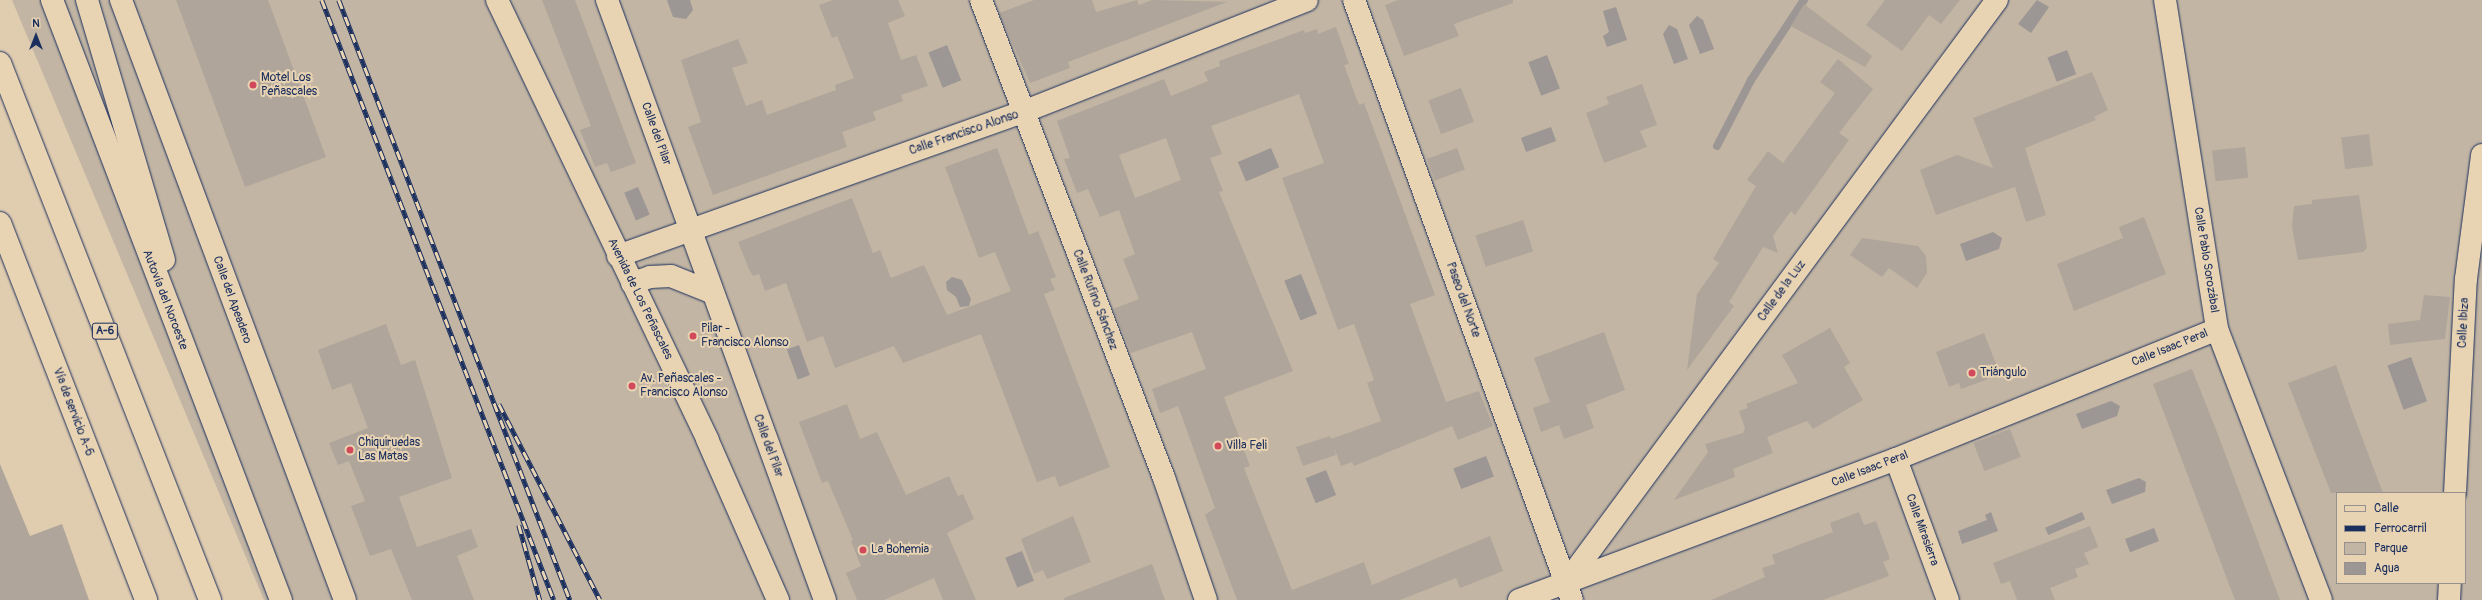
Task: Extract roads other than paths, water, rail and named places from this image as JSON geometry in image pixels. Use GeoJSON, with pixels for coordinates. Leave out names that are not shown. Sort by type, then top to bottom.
{"type":"FeatureCollection","features":[{"type":"Feature","properties":{"kind":"main road","name":"Autovía del Noroeste"},"geometry":{"type":"LineString","coordinates":[[52,0],[214,428],[281,600]]}},
{"type":"Feature","properties":{"kind":"main road"},"geometry":{"type":"LineString","coordinates":[[87,0],[214,428]]}},
{"type":"Feature","properties":{"kind":"main road","name":"Calle del Apeadero"},"geometry":{"type":"LineString","coordinates":[[121,0],[346,600]]}},
{"type":"Feature","properties":{"kind":"main road","name":"Avenida de Los Peñascales"},"geometry":{"type":"LineString","coordinates":[[497,0],[632,283],[778,600]]}},
{"type":"Feature","properties":{"kind":"main road","name":"Calle del Pilar"},"geometry":{"type":"LineString","coordinates":[[607,0],[692,228],[710,292],[825,600]]}},
{"type":"Feature","properties":{"kind":"main road","name":"Calle Rufino Sánchez"},"geometry":{"type":"LineString","coordinates":[[981,0],[1164,478],[1206,600]]}},
{"type":"Feature","properties":{"kind":"main road","name":"Calle Francisco Alonso"},"geometry":{"type":"LineString","coordinates":[[618,256],[692,228],[1023,112],[1307,0]]}},
{"type":"Feature","properties":{"kind":"main road","name":"Paseo del Norte"},"geometry":{"type":"LineString","coordinates":[[1354,0],[1569,592]]}},
{"type":"Feature","properties":{"kind":"main road","name":"Calle de la Luz"},"geometry":{"type":"LineString","coordinates":[[1569,592],[1997,0]]}},
{"type":"Feature","properties":{"kind":"main road","name":"Calle Pablo Sorozábal"},"geometry":{"type":"LineString","coordinates":[[2165,0],[2217,329],[2321,600]]}},
{"type":"Feature","properties":{"kind":"main road","name":"A-6"},"geometry":{"type":"LineString","coordinates":[[0,63],[210,600]]}},
{"type":"Feature","properties":{"kind":"main road","name":"Calle Ibiza"},"geometry":{"type":"LineString","coordinates":[[2454,492],[2466,279],[2482,155]]}},
{"type":"Feature","properties":{"kind":"main road","name":"Vía de servicio A-6"},"geometry":{"type":"LineString","coordinates":[[0,223],[146,600]]}},
{"type":"Feature","properties":{"kind":"main road"},"geometry":{"type":"LineString","coordinates":[[632,283],[650,277],[671,276],[710,292]]}},
{"type":"Feature","properties":{"kind":"main road","name":"Calle Isaac Peral"},"geometry":{"type":"LineString","coordinates":[[1519,600],[1569,592],[2217,329]]}},
{"type":"Feature","properties":{"kind":"main road","name":"Calle Mirasierra"},"geometry":{"type":"LineString","coordinates":[[1896,459],[1948,600]]}},
{"type":"Feature","properties":{"kind":"main road"},"geometry":{"type":"LineString","coordinates":[[2449,600],[2450,584]]}},
{"type":"Feature","properties":{"kind":"water"},"geometry":{"type":"Polygon","coordinates":[[[667,0],[690,0],[693,10],[686,19],[673,17],[667,0]]]}},
{"type":"Feature","properties":{"kind":"water"},"geometry":{"type":"Polygon","coordinates":[[[2037,0],[2049,7],[2031,33],[2018,24],[2037,0]]]}},
{"type":"Feature","properties":{"kind":"water"},"geometry":{"type":"Polygon","coordinates":[[[1616,7],[1627,40],[1607,47],[1603,36],[1609,32],[1603,11],[1616,7]]]}},
{"type":"Feature","properties":{"kind":"water"},"geometry":{"type":"Polygon","coordinates":[[[1697,16],[1703,20],[1714,49],[1700,54],[1689,25],[1697,16]]]}},
{"type":"Feature","properties":{"kind":"water"},"geometry":{"type":"Polygon","coordinates":[[[1669,25],[1677,29],[1688,59],[1674,64],[1663,34],[1669,25]]]}},
{"type":"Feature","properties":{"kind":"water"},"geometry":{"type":"Polygon","coordinates":[[[947,45],[961,80],[943,88],[928,52],[947,45]]]}},
{"type":"Feature","properties":{"kind":"water"},"geometry":{"type":"Polygon","coordinates":[[[2067,50],[2076,74],[2057,82],[2047,58],[2067,50]]]}},
{"type":"Feature","properties":{"kind":"water"},"geometry":{"type":"Polygon","coordinates":[[[1547,55],[1560,89],[1541,96],[1528,62],[1547,55]]]}},
{"type":"Feature","properties":{"kind":"water"},"geometry":{"type":"Polygon","coordinates":[[[1551,127],[1556,141],[1526,152],[1521,138],[1551,127]]]}},
{"type":"Feature","properties":{"kind":"water"},"geometry":{"type":"Polygon","coordinates":[[[1271,148],[1279,167],[1246,181],[1238,162],[1271,148]]]}},
{"type":"Feature","properties":{"kind":"water"},"geometry":{"type":"Polygon","coordinates":[[[638,187],[650,215],[636,220],[624,193],[638,187]]]}},
{"type":"Feature","properties":{"kind":"water"},"geometry":{"type":"Polygon","coordinates":[[[1993,232],[2002,238],[1999,249],[1966,261],[1960,244],[1993,232]]]}},
{"type":"Feature","properties":{"kind":"water"},"geometry":{"type":"Polygon","coordinates":[[[1301,274],[1317,314],[1300,321],[1284,281],[1301,274]]]}},
{"type":"Feature","properties":{"kind":"water"},"geometry":{"type":"Polygon","coordinates":[[[952,277],[962,280],[971,299],[969,306],[960,307],[956,297],[947,290],[946,282],[952,277]]]}},
{"type":"Feature","properties":{"kind":"water"},"geometry":{"type":"Polygon","coordinates":[[[799,345],[810,375],[798,380],[787,349],[799,345]]]}},
{"type":"Feature","properties":{"kind":"water"},"geometry":{"type":"Polygon","coordinates":[[[2411,357],[2427,401],[2404,410],[2388,366],[2411,357]]]}},
{"type":"Feature","properties":{"kind":"water"},"geometry":{"type":"Polygon","coordinates":[[[2111,401],[2120,406],[2117,416],[2082,429],[2076,414],[2111,401]]]}},
{"type":"Feature","properties":{"kind":"water"},"geometry":{"type":"Polygon","coordinates":[[[1486,456],[1494,477],[1461,489],[1453,469],[1486,456]]]}},
{"type":"Feature","properties":{"kind":"water"},"geometry":{"type":"Polygon","coordinates":[[[1326,470],[1336,495],[1316,503],[1306,478],[1326,470]]]}},
{"type":"Feature","properties":{"kind":"water"},"geometry":{"type":"Polygon","coordinates":[[[2139,478],[2146,482],[2145,492],[2112,504],[2106,490],[2139,478]]]}},
{"type":"Feature","properties":{"kind":"water"},"geometry":{"type":"Polygon","coordinates":[[[1991,512],[1998,531],[1962,544],[1958,531],[1987,520],[1985,515],[1991,512]]]}},
{"type":"Feature","properties":{"kind":"water"},"geometry":{"type":"Polygon","coordinates":[[[2082,512],[2085,519],[2048,535],[2045,528],[2082,512]]]}},
{"type":"Feature","properties":{"kind":"water"},"geometry":{"type":"Polygon","coordinates":[[[2154,528],[2159,541],[2130,552],[2125,539],[2154,528]]]}},
{"type":"Feature","properties":{"kind":"water"},"geometry":{"type":"Polygon","coordinates":[[[1022,551],[1034,581],[1017,587],[1005,558],[1022,551]]]}},
{"type":"Feature","properties":{"kind":"waterway"},"geometry":{"type":"LineString","coordinates":[[1717,146],[1751,80],[1804,0]]}},
{"type":"Feature","properties":{"kind":"railway"},"geometry":{"type":"LineString","coordinates":[[322,0],[554,600]]}},
{"type":"Feature","properties":{"kind":"railway"},"geometry":{"type":"LineString","coordinates":[[339,0],[570,600]]}},
{"type":"Feature","properties":{"kind":"railway"},"geometry":{"type":"LineString","coordinates":[[499,404],[600,600]]}},
{"type":"Feature","properties":{"kind":"railway"},"geometry":{"type":"LineString","coordinates":[[519,525],[540,600]]}},
{"type":"Feature","properties":{"kind":"place","name":"Motel Los Peñascales"},"geometry":{"type":"Point","coordinates":[253,85]}},
{"type":"Feature","properties":{"kind":"place","name":"Pilar - Francisco Alonso"},"geometry":{"type":"Point","coordinates":[693,336]}},
{"type":"Feature","properties":{"kind":"place","name":"Triángulo"},"geometry":{"type":"Point","coordinates":[1972,373]}},
{"type":"Feature","properties":{"kind":"place","name":"Av. Peñascales - Francisco Alonso"},"geometry":{"type":"Point","coordinates":[632,386]}},
{"type":"Feature","properties":{"kind":"place","name":"Villa Feli"},"geometry":{"type":"Point","coordinates":[1218,446]}},
{"type":"Feature","properties":{"kind":"place","name":"Chiquiruedas Las Matas"},"geometry":{"type":"Point","coordinates":[350,450]}},
{"type":"Feature","properties":{"kind":"place","name":"La Bohemia"},"geometry":{"type":"Point","coordinates":[863,550]}}]}
